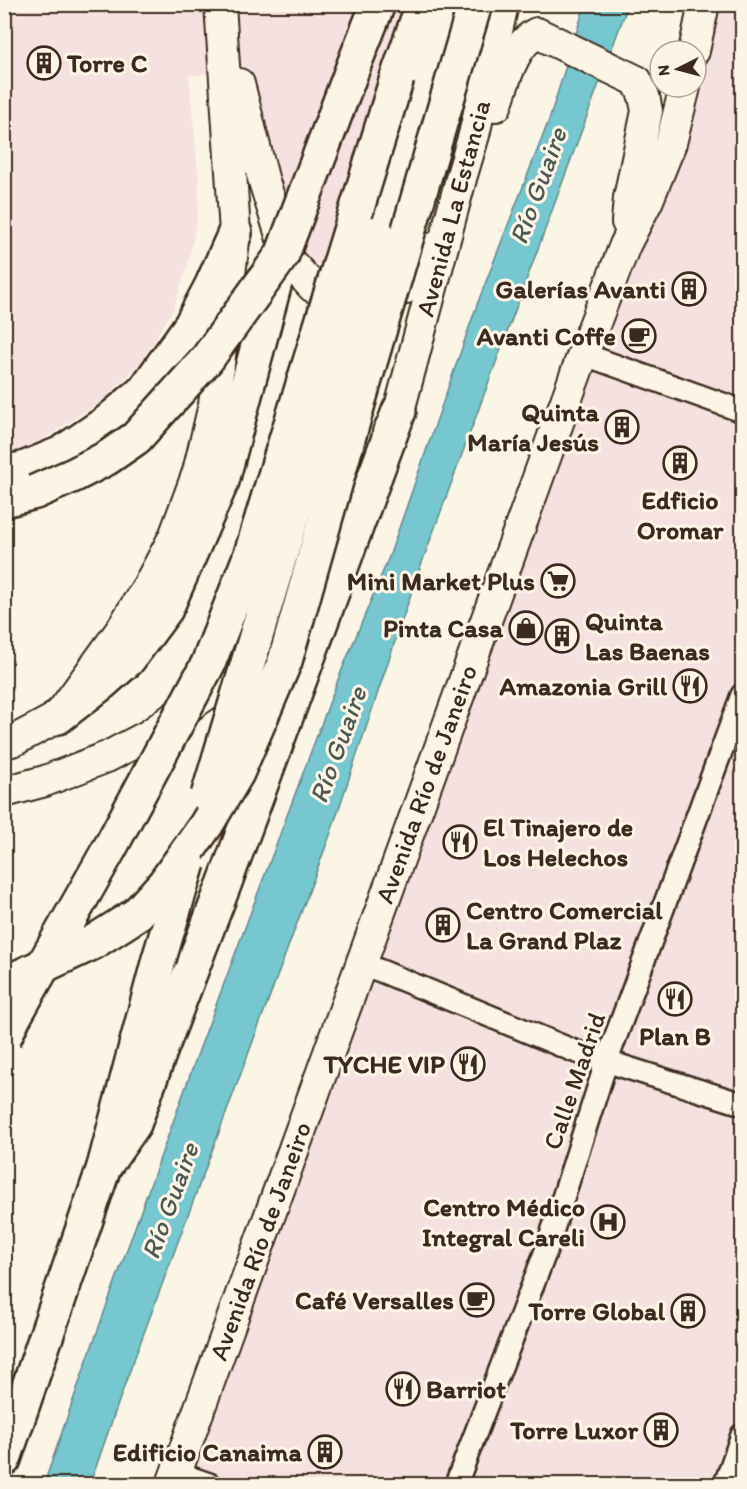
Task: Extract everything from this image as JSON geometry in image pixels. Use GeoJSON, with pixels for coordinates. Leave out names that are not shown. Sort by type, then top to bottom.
{"type":"FeatureCollection","features":[{"type":"Feature","properties":{"kind":"highway"},"geometry":{"type":"LineString","coordinates":[[58,717],[128,660],[166,609],[222,481],[282,255],[378,4]]}},
{"type":"Feature","properties":{"kind":"highway"},"geometry":{"type":"LineString","coordinates":[[4,1038],[111,846],[208,664],[251,554],[397,78],[423,4]]}},
{"type":"Feature","properties":{"kind":"highway"},"geometry":{"type":"LineString","coordinates":[[4,1459],[78,1249],[104,1167],[159,959],[377,233],[449,4]]}},
{"type":"Feature","properties":{"kind":"highway"},"geometry":{"type":"LineString","coordinates":[[4,984],[92,943],[136,915],[164,884],[206,825],[237,773],[285,661],[475,4]]}},
{"type":"Feature","properties":{"kind":"highway"},"geometry":{"type":"LineString","coordinates":[[4,472],[23,469],[62,453],[106,423],[145,390],[191,325],[235,233]]}},
{"type":"Feature","properties":{"kind":"highway"},"geometry":{"type":"LineString","coordinates":[[20,496],[74,475],[107,458],[136,438],[207,359],[282,255]]}},
{"type":"Feature","properties":{"kind":"highway"},"geometry":{"type":"LineString","coordinates":[[104,1167],[134,1124],[399,411]]}},
{"type":"Feature","properties":{"kind":"highway"},"geometry":{"type":"LineString","coordinates":[[4,965],[86,929],[136,915]]}},
{"type":"Feature","properties":{"kind":"street","name":"Avenida La Estancia"},"geometry":{"type":"LineString","coordinates":[[4,792],[45,781],[107,757],[149,735],[228,679],[257,655],[278,632],[336,532],[399,411],[474,135],[503,4]]}},
{"type":"Feature","properties":{"kind":"street"},"geometry":{"type":"LineString","coordinates":[[697,39],[704,4]]}},
{"type":"Feature","properties":{"kind":"street"},"geometry":{"type":"LineString","coordinates":[[220,7],[263,178],[289,261],[314,287],[341,298],[360,301],[378,300],[406,288],[422,272],[462,175]]}},
{"type":"Feature","properties":{"kind":"street"},"geometry":{"type":"LineString","coordinates":[[4,743],[15,740],[58,717],[121,630],[174,537],[198,472],[214,405],[235,233],[220,7]]}},
{"type":"Feature","properties":{"kind":"street"},"geometry":{"type":"LineString","coordinates":[[474,135],[494,110],[516,54],[529,37],[537,33],[637,81],[644,96],[647,111],[629,198],[625,245]]}},
{"type":"Feature","properties":{"kind":"street","name":"Avenida Río de Janeiro"},"geometry":{"type":"LineString","coordinates":[[175,1479],[583,354],[625,245],[648,200],[671,143],[682,99]]}},
{"type":"Feature","properties":{"kind":"street"},"geometry":{"type":"LineString","coordinates":[[583,354],[742,411]]}},
{"type":"Feature","properties":{"kind":"street","name":"Calle Madrid"},"geometry":{"type":"LineString","coordinates":[[456,1485],[548,1248],[607,1060],[742,695]]}},
{"type":"Feature","properties":{"kind":"street"},"geometry":{"type":"LineString","coordinates":[[361,964],[574,1051],[742,1104]]}},
{"type":"Feature","properties":{"kind":"street"},"geometry":{"type":"LineString","coordinates":[[725,1485],[742,1435]]}},
{"type":"Feature","properties":{"kind":"street"},"geometry":{"type":"LineString","coordinates":[[175,1479],[209,1485]]}},
{"type":"Feature","properties":{"kind":"shaded area"},"geometry":{"type":"Polygon","coordinates":[[[4,5],[422,5],[322,266],[304,257],[287,243],[232,70],[189,76],[199,181],[198,214],[187,268],[173,309],[141,362],[100,402],[45,438],[5,455],[4,5]]]}},
{"type":"Feature","properties":{"kind":"shaded area"},"geometry":{"type":"Polygon","coordinates":[[[715,5],[742,5],[742,1484],[175,1484],[695,99],[708,99],[708,49],[715,5]]]}},
{"type":"Feature","properties":{"kind":"water","name":"Río Guaire"},"geometry":{"type":"Polygon","coordinates":[[[585,5],[628,5],[417,576],[330,835],[126,1381],[90,1484],[44,1484],[198,1053],[339,677],[389,557],[478,302],[549,120],[585,5]]]}},
{"type":"Feature","properties":{"kind":"place","name":"Torre C"},"geometry":{"type":"Point","coordinates":[44,63]}},
{"type":"Feature","properties":{"kind":"place","name":"Galerías Avanti"},"geometry":{"type":"Point","coordinates":[689,289]}},
{"type":"Feature","properties":{"kind":"place","name":"Avanti Coffe"},"geometry":{"type":"Point","coordinates":[639,336]}},
{"type":"Feature","properties":{"kind":"place","name":"Quinta María Jesús"},"geometry":{"type":"Point","coordinates":[622,427]}},
{"type":"Feature","properties":{"kind":"place","name":"Edficio Oromar"},"geometry":{"type":"Point","coordinates":[680,463]}},
{"type":"Feature","properties":{"kind":"place","name":"Mini Market Plus"},"geometry":{"type":"Point","coordinates":[558,581]}},
{"type":"Feature","properties":{"kind":"place","name":"Pinta Casa"},"geometry":{"type":"Point","coordinates":[526,628]}},
{"type":"Feature","properties":{"kind":"place","name":"Quinta Las Baenas"},"geometry":{"type":"Point","coordinates":[562,636]}},
{"type":"Feature","properties":{"kind":"place","name":"Amazonia Grill"},"geometry":{"type":"Point","coordinates":[690,686]}},
{"type":"Feature","properties":{"kind":"place","name":"El Tinajero de Los Helechos"},"geometry":{"type":"Point","coordinates":[460,842]}},
{"type":"Feature","properties":{"kind":"place","name":"Centro Comercial La Grand Plaz"},"geometry":{"type":"Point","coordinates":[443,925]}},
{"type":"Feature","properties":{"kind":"place","name":"Plan B"},"geometry":{"type":"Point","coordinates":[675,999]}},
{"type":"Feature","properties":{"kind":"place","name":"TYCHE VIP"},"geometry":{"type":"Point","coordinates":[468,1064]}},
{"type":"Feature","properties":{"kind":"place","name":"Centro Médico Integral Careli"},"geometry":{"type":"Point","coordinates":[608,1222]}},
{"type":"Feature","properties":{"kind":"place","name":"Café Versalles"},"geometry":{"type":"Point","coordinates":[477,1300]}},
{"type":"Feature","properties":{"kind":"place","name":"Torre Global"},"geometry":{"type":"Point","coordinates":[688,1311]}},
{"type":"Feature","properties":{"kind":"place","name":"Barriot"},"geometry":{"type":"Point","coordinates":[403,1389]}},
{"type":"Feature","properties":{"kind":"place","name":"Torre Luxor"},"geometry":{"type":"Point","coordinates":[661,1430]}},
{"type":"Feature","properties":{"kind":"place","name":"Edificio Canaima"},"geometry":{"type":"Point","coordinates":[325,1452]}}]}
